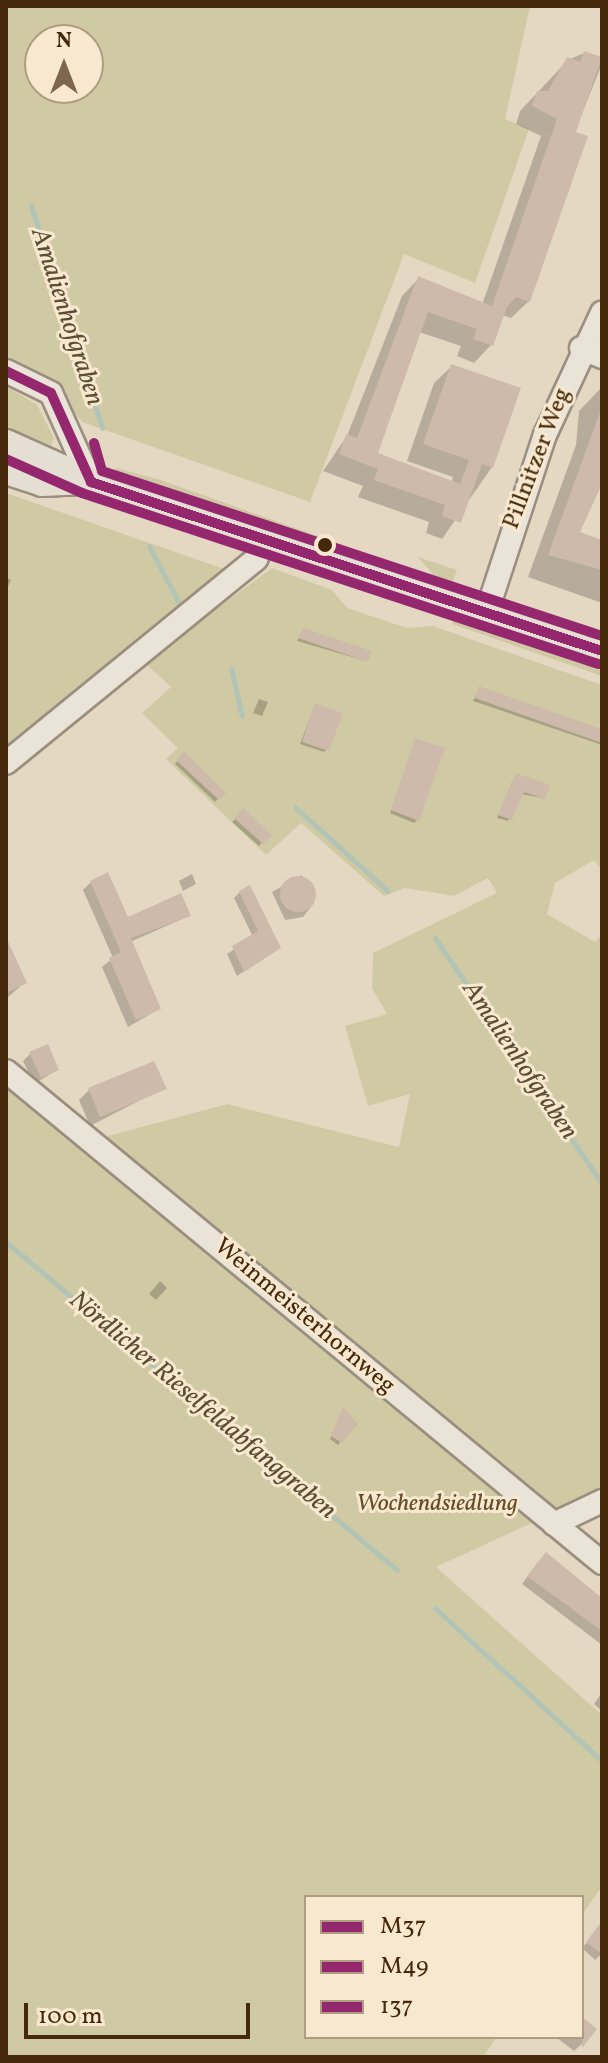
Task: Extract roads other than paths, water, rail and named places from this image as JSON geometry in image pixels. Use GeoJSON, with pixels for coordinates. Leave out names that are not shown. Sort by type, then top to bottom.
{"type":"FeatureCollection","features":[{"type":"Feature","properties":{"kind":"main road"},"geometry":{"type":"LineString","coordinates":[[6,444],[89,481],[602,651]]}},
{"type":"Feature","properties":{"kind":"main road"},"geometry":{"type":"LineString","coordinates":[[6,470],[42,482],[89,481]]}},
{"type":"Feature","properties":{"kind":"street","name":"Pillnitzer Weg"},"geometry":{"type":"LineString","coordinates":[[487,611],[581,348],[602,313]]}},
{"type":"Feature","properties":{"kind":"street"},"geometry":{"type":"LineString","coordinates":[[581,348],[602,357]]}},
{"type":"Feature","properties":{"kind":"street"},"geometry":{"type":"LineString","coordinates":[[6,371],[51,393],[89,481]]}},
{"type":"Feature","properties":{"kind":"street"},"geometry":{"type":"LineString","coordinates":[[6,763],[256,559],[265,540]]}},
{"type":"Feature","properties":{"kind":"street","name":"Weinmeisterhornweg"},"geometry":{"type":"LineString","coordinates":[[6,1071],[602,1563]]}},
{"type":"Feature","properties":{"kind":"street"},"geometry":{"type":"LineString","coordinates":[[554,1524],[602,1501]]}},
{"type":"Feature","properties":{"kind":"waterway","name":"Amalienhofgraben"},"geometry":{"type":"LineString","coordinates":[[31,205],[102,428]]}},
{"type":"Feature","properties":{"kind":"waterway","name":"Amalienhofgraben"},"geometry":{"type":"LineString","coordinates":[[149,546],[179,603]]}},
{"type":"Feature","properties":{"kind":"waterway","name":"Amalienhofgraben"},"geometry":{"type":"LineString","coordinates":[[231,669],[242,716]]}},
{"type":"Feature","properties":{"kind":"waterway","name":"Amalienhofgraben"},"geometry":{"type":"LineString","coordinates":[[295,807],[388,891]]}},
{"type":"Feature","properties":{"kind":"waterway","name":"Amalienhofgraben"},"geometry":{"type":"LineString","coordinates":[[435,938],[602,1184]]}},
{"type":"Feature","properties":{"kind":"waterway","name":"Nördlicher Rieselfeldabfanggraben"},"geometry":{"type":"LineString","coordinates":[[6,1242],[397,1570]]}},
{"type":"Feature","properties":{"kind":"waterway","name":"Nördlicher Rieselfeldabfanggraben"},"geometry":{"type":"LineString","coordinates":[[435,1608],[602,1761]]}},
{"type":"Feature","properties":{"kind":"park label","name":"Wochendsiedlung"},"geometry":{"type":"Point","coordinates":[437,1505]}}]}
